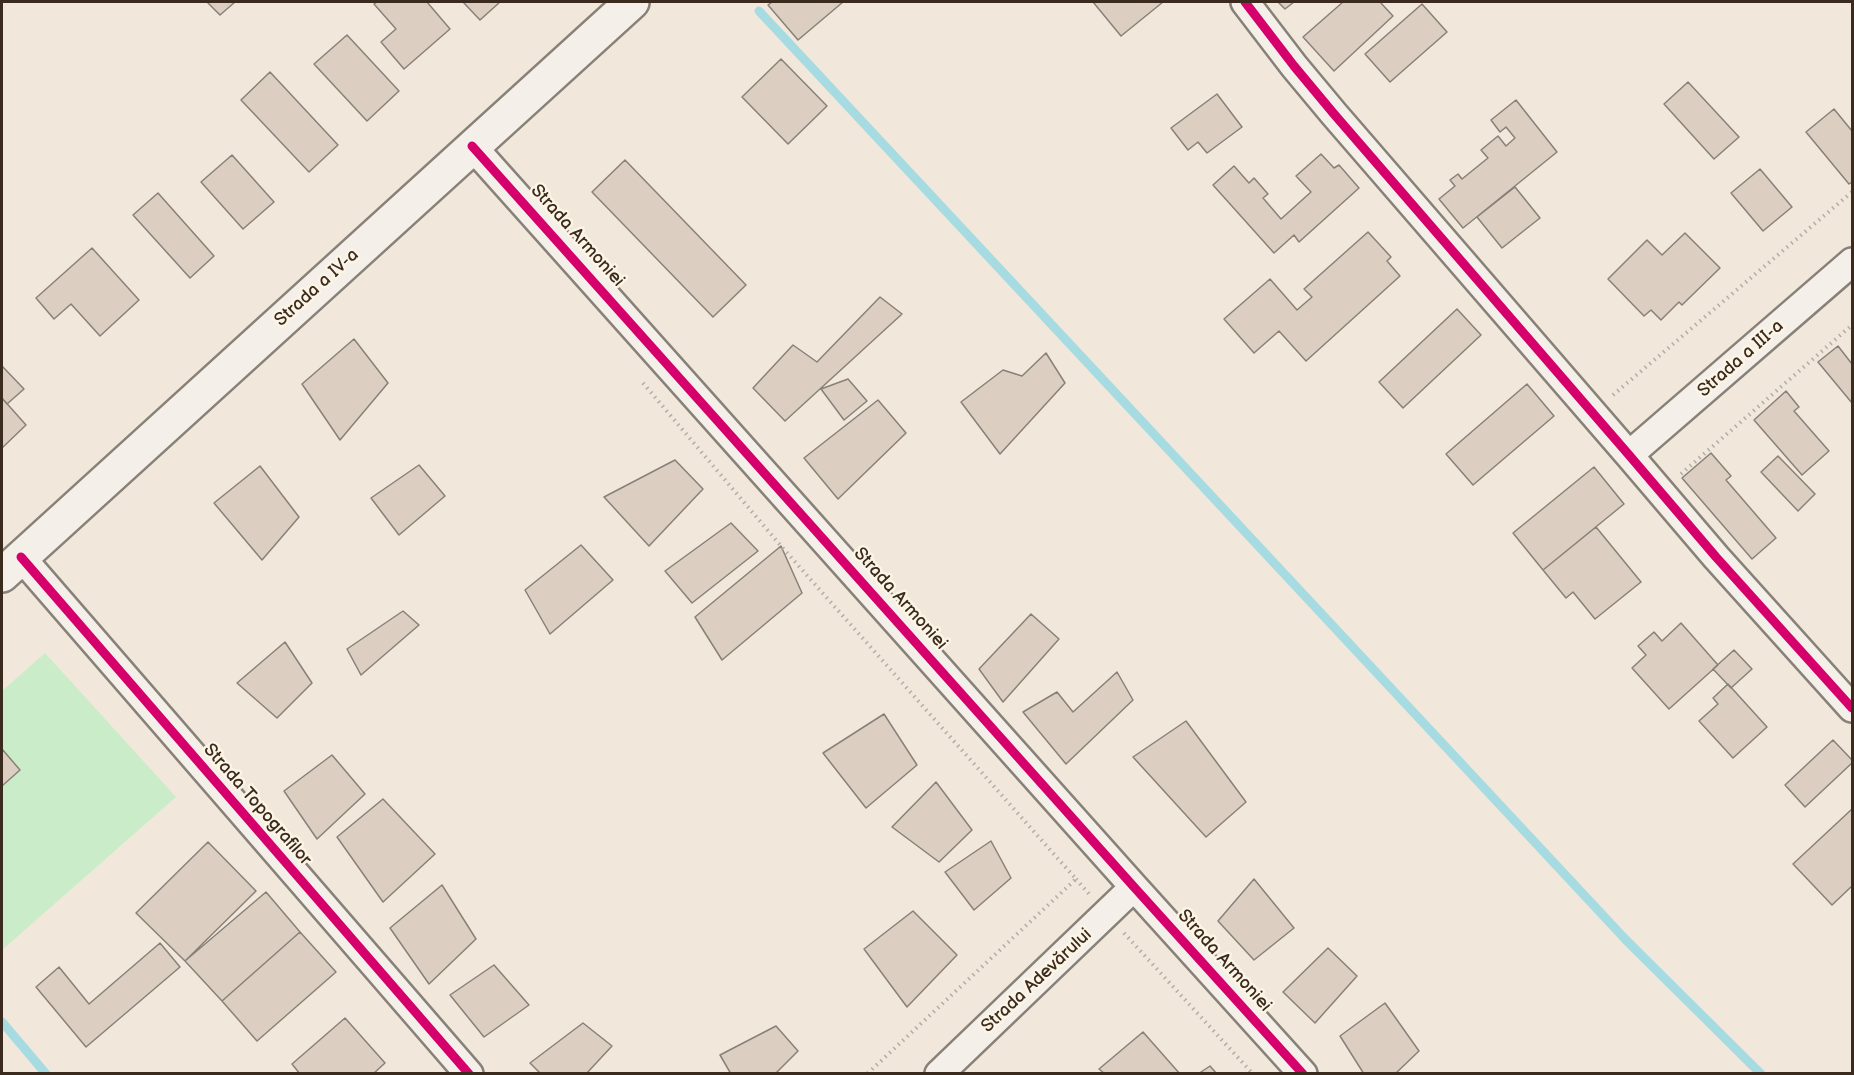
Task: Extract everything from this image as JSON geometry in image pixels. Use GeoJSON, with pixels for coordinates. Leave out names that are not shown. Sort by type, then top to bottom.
{"type":"FeatureCollection","features":[{"type":"Feature","properties":{"kind":"main road","name":"Strada a IV-a"},"geometry":{"type":"LineString","coordinates":[[11,566],[632,2]]}},
{"type":"Feature","properties":{"kind":"street"},"geometry":{"type":"LineString","coordinates":[[1245,2],[1334,114],[1716,557],[1852,708]]}},
{"type":"Feature","properties":{"kind":"street","name":"Strada Armoniei"},"geometry":{"type":"LineString","coordinates":[[472,146],[1303,1074]]}},
{"type":"Feature","properties":{"kind":"street","name":"Strada a III-a"},"geometry":{"type":"LineString","coordinates":[[1629,455],[1852,262]]}},
{"type":"Feature","properties":{"kind":"street","name":"Strada Topografilor"},"geometry":{"type":"LineString","coordinates":[[11,566],[469,1074]]}},
{"type":"Feature","properties":{"kind":"street","name":"Strada Adevărului"},"geometry":{"type":"LineString","coordinates":[[939,1074],[1134,887]]}},
{"type":"Feature","properties":{"kind":"path"},"geometry":{"type":"LineString","coordinates":[[1591,411],[1606,401],[1852,192]]}},
{"type":"Feature","properties":{"kind":"path"},"geometry":{"type":"LineString","coordinates":[[1676,479],[1852,325]]}},
{"type":"Feature","properties":{"kind":"path"},"geometry":{"type":"LineString","coordinates":[[641,382],[781,546],[1076,879],[867,1074]]}},
{"type":"Feature","properties":{"kind":"path"},"geometry":{"type":"LineString","coordinates":[[1123,932],[1253,1074]]}},
{"type":"Feature","properties":{"kind":"green space"},"geometry":{"type":"Polygon","coordinates":[[[45,653],[176,797],[2,950],[2,691],[45,653]]]}},
{"type":"Feature","properties":{"kind":"building"},"geometry":{"type":"Polygon","coordinates":[[[207,2],[235,2],[220,15],[207,2]]]}},
{"type":"Feature","properties":{"kind":"building"},"geometry":{"type":"Polygon","coordinates":[[[377,2],[427,2],[450,29],[404,69],[381,42],[396,29],[374,4],[377,2]]]}},
{"type":"Feature","properties":{"kind":"building"},"geometry":{"type":"Polygon","coordinates":[[[463,2],[500,2],[480,20],[463,2]]]}},
{"type":"Feature","properties":{"kind":"building"},"geometry":{"type":"Polygon","coordinates":[[[772,2],[843,2],[798,40],[768,5],[772,2]]]}},
{"type":"Feature","properties":{"kind":"building"},"geometry":{"type":"Polygon","coordinates":[[[1093,2],[1163,2],[1121,36],[1093,2]]]}},
{"type":"Feature","properties":{"kind":"building"},"geometry":{"type":"Polygon","coordinates":[[[1278,2],[1294,2],[1285,9],[1278,2]]]}},
{"type":"Feature","properties":{"kind":"building"},"geometry":{"type":"Polygon","coordinates":[[[1343,2],[1380,2],[1393,16],[1334,71],[1303,37],[1343,2]]]}},
{"type":"Feature","properties":{"kind":"building"},"geometry":{"type":"Polygon","coordinates":[[[1422,4],[1447,32],[1390,82],[1365,54],[1422,4]]]}},
{"type":"Feature","properties":{"kind":"building"},"geometry":{"type":"Polygon","coordinates":[[[347,35],[399,91],[367,121],[314,64],[347,35]]]}},
{"type":"Feature","properties":{"kind":"building"},"geometry":{"type":"Polygon","coordinates":[[[781,59],[827,106],[788,144],[742,97],[781,59]]]}},
{"type":"Feature","properties":{"kind":"building"},"geometry":{"type":"Polygon","coordinates":[[[270,72],[338,145],[309,172],[241,100],[270,72]]]}},
{"type":"Feature","properties":{"kind":"building"},"geometry":{"type":"Polygon","coordinates":[[[1688,82],[1739,137],[1714,159],[1664,104],[1688,82]]]}},
{"type":"Feature","properties":{"kind":"building"},"geometry":{"type":"Polygon","coordinates":[[[1217,94],[1242,127],[1207,153],[1198,142],[1188,150],[1171,128],[1217,94]]]}},
{"type":"Feature","properties":{"kind":"building"},"geometry":{"type":"Polygon","coordinates":[[[1516,100],[1557,152],[1463,228],[1439,199],[1455,186],[1450,180],[1458,174],[1462,179],[1488,158],[1481,150],[1498,136],[1506,146],[1515,138],[1506,127],[1500,132],[1491,120],[1516,100]]]}},
{"type":"Feature","properties":{"kind":"building"},"geometry":{"type":"Polygon","coordinates":[[[1834,109],[1852,131],[1852,182],[1849,184],[1806,132],[1834,109]]]}},
{"type":"Feature","properties":{"kind":"building"},"geometry":{"type":"Polygon","coordinates":[[[1321,154],[1334,168],[1339,165],[1359,188],[1299,242],[1294,235],[1274,253],[1213,185],[1234,166],[1249,183],[1254,178],[1268,194],[1263,198],[1281,219],[1311,192],[1296,176],[1321,154]]]}},
{"type":"Feature","properties":{"kind":"building"},"geometry":{"type":"Polygon","coordinates":[[[232,155],[274,202],[243,229],[201,182],[232,155]]]}},
{"type":"Feature","properties":{"kind":"building"},"geometry":{"type":"Polygon","coordinates":[[[625,160],[746,285],[713,317],[592,192],[625,160]]]}},
{"type":"Feature","properties":{"kind":"building"},"geometry":{"type":"Polygon","coordinates":[[[1760,169],[1792,207],[1763,231],[1731,193],[1760,169]]]}},
{"type":"Feature","properties":{"kind":"building"},"geometry":{"type":"Polygon","coordinates":[[[1515,187],[1540,218],[1502,248],[1477,217],[1515,187]]]}},
{"type":"Feature","properties":{"kind":"building"},"geometry":{"type":"Polygon","coordinates":[[[158,193],[214,256],[190,278],[133,215],[158,193]]]}},
{"type":"Feature","properties":{"kind":"building"},"geometry":{"type":"Polygon","coordinates":[[[1368,232],[1391,257],[1387,261],[1400,276],[1306,361],[1279,331],[1254,353],[1224,319],[1270,279],[1297,310],[1312,297],[1304,289],[1368,232]]]}},
{"type":"Feature","properties":{"kind":"building"},"geometry":{"type":"Polygon","coordinates":[[[1685,233],[1720,268],[1682,305],[1679,302],[1661,320],[1651,310],[1644,316],[1608,279],[1647,240],[1662,255],[1685,233]]]}},
{"type":"Feature","properties":{"kind":"building"},"geometry":{"type":"Polygon","coordinates":[[[92,248],[139,300],[100,336],[71,304],[54,319],[36,298],[92,248]]]}},
{"type":"Feature","properties":{"kind":"building"},"geometry":{"type":"Polygon","coordinates":[[[880,297],[902,314],[785,421],[753,388],[793,345],[817,362],[880,297]]]}},
{"type":"Feature","properties":{"kind":"building"},"geometry":{"type":"Polygon","coordinates":[[[1457,309],[1481,335],[1403,408],[1379,382],[1457,309]]]}},
{"type":"Feature","properties":{"kind":"building"},"geometry":{"type":"Polygon","coordinates":[[[354,339],[388,383],[340,440],[302,384],[354,339]]]}},
{"type":"Feature","properties":{"kind":"building"},"geometry":{"type":"Polygon","coordinates":[[[1838,346],[1852,364],[1852,403],[1818,362],[1838,346]]]}},
{"type":"Feature","properties":{"kind":"building"},"geometry":{"type":"Polygon","coordinates":[[[1046,353],[1065,383],[1000,454],[961,402],[1003,370],[1022,376],[1046,353]]]}},
{"type":"Feature","properties":{"kind":"building"},"geometry":{"type":"Polygon","coordinates":[[[2,366],[24,389],[7,404],[2,398],[2,366]]]}},
{"type":"Feature","properties":{"kind":"building"},"geometry":{"type":"Polygon","coordinates":[[[848,379],[867,401],[844,420],[821,389],[848,379]]]}},
{"type":"Feature","properties":{"kind":"building"},"geometry":{"type":"Polygon","coordinates":[[[1527,384],[1554,416],[1473,485],[1446,454],[1527,384]]]}},
{"type":"Feature","properties":{"kind":"building"},"geometry":{"type":"Polygon","coordinates":[[[1786,391],[1799,407],[1794,411],[1829,451],[1802,475],[1754,420],[1786,391]]]}},
{"type":"Feature","properties":{"kind":"building"},"geometry":{"type":"Polygon","coordinates":[[[2,398],[26,425],[2,448],[2,398]]]}},
{"type":"Feature","properties":{"kind":"building"},"geometry":{"type":"Polygon","coordinates":[[[878,400],[906,433],[838,499],[804,458],[878,400]]]}},
{"type":"Feature","properties":{"kind":"building"},"geometry":{"type":"Polygon","coordinates":[[[1711,453],[1731,476],[1726,480],[1776,538],[1752,559],[1682,478],[1711,453]]]}},
{"type":"Feature","properties":{"kind":"building"},"geometry":{"type":"Polygon","coordinates":[[[1778,456],[1815,494],[1798,511],[1761,472],[1778,456]]]}},
{"type":"Feature","properties":{"kind":"building"},"geometry":{"type":"Polygon","coordinates":[[[675,460],[703,489],[649,546],[604,497],[675,460]]]}},
{"type":"Feature","properties":{"kind":"building"},"geometry":{"type":"Polygon","coordinates":[[[419,465],[445,496],[399,535],[371,498],[419,465]]]}},
{"type":"Feature","properties":{"kind":"building"},"geometry":{"type":"Polygon","coordinates":[[[260,466],[299,517],[262,560],[214,503],[260,466]]]}},
{"type":"Feature","properties":{"kind":"building"},"geometry":{"type":"Polygon","coordinates":[[[1594,467],[1624,504],[1543,570],[1513,533],[1594,467]]]}},
{"type":"Feature","properties":{"kind":"building"},"geometry":{"type":"Polygon","coordinates":[[[731,523],[758,551],[692,603],[665,571],[731,523]]]}},
{"type":"Feature","properties":{"kind":"building"},"geometry":{"type":"Polygon","coordinates":[[[1596,527],[1641,582],[1595,619],[1573,592],[1566,598],[1543,570],[1596,527]]]}},
{"type":"Feature","properties":{"kind":"building"},"geometry":{"type":"Polygon","coordinates":[[[581,545],[613,580],[550,634],[525,590],[581,545]]]}},
{"type":"Feature","properties":{"kind":"building"},"geometry":{"type":"Polygon","coordinates":[[[781,546],[802,593],[722,660],[695,617],[781,546]]]}},
{"type":"Feature","properties":{"kind":"building"},"geometry":{"type":"Polygon","coordinates":[[[403,611],[419,625],[361,675],[347,649],[403,611]]]}},
{"type":"Feature","properties":{"kind":"building"},"geometry":{"type":"Polygon","coordinates":[[[1031,614],[1059,639],[1003,702],[979,669],[1031,614]]]}},
{"type":"Feature","properties":{"kind":"building"},"geometry":{"type":"Polygon","coordinates":[[[1681,623],[1718,665],[1669,709],[1632,668],[1646,655],[1638,646],[1654,632],[1662,641],[1681,623]]]}},
{"type":"Feature","properties":{"kind":"building"},"geometry":{"type":"Polygon","coordinates":[[[285,642],[312,683],[277,718],[237,683],[285,642]]]}},
{"type":"Feature","properties":{"kind":"building"},"geometry":{"type":"Polygon","coordinates":[[[1734,650],[1752,669],[1731,688],[1713,669],[1734,650]]]}},
{"type":"Feature","properties":{"kind":"building"},"geometry":{"type":"Polygon","coordinates":[[[1117,672],[1133,700],[1066,764],[1023,712],[1057,692],[1073,712],[1117,672]]]}},
{"type":"Feature","properties":{"kind":"building"},"geometry":{"type":"Polygon","coordinates":[[[1728,684],[1767,727],[1733,758],[1699,721],[1718,704],[1713,698],[1728,684]]]}},
{"type":"Feature","properties":{"kind":"building"},"geometry":{"type":"Polygon","coordinates":[[[884,714],[917,765],[866,808],[823,753],[884,714]]]}},
{"type":"Feature","properties":{"kind":"building"},"geometry":{"type":"Polygon","coordinates":[[[1186,721],[1246,802],[1206,837],[1133,757],[1186,721]]]}},
{"type":"Feature","properties":{"kind":"building"},"geometry":{"type":"Polygon","coordinates":[[[1833,740],[1852,760],[1852,763],[1805,807],[1785,785],[1833,740]]]}},
{"type":"Feature","properties":{"kind":"building"},"geometry":{"type":"Polygon","coordinates":[[[2,749],[20,770],[2,786],[2,749]]]}},
{"type":"Feature","properties":{"kind":"building"},"geometry":{"type":"Polygon","coordinates":[[[332,755],[365,794],[317,839],[284,791],[332,755]]]}},
{"type":"Feature","properties":{"kind":"building"},"geometry":{"type":"Polygon","coordinates":[[[936,782],[972,830],[939,862],[892,827],[936,782]]]}},
{"type":"Feature","properties":{"kind":"building"},"geometry":{"type":"Polygon","coordinates":[[[383,799],[435,854],[383,902],[337,837],[383,799]]]}},
{"type":"Feature","properties":{"kind":"building"},"geometry":{"type":"Polygon","coordinates":[[[1852,809],[1852,886],[1832,905],[1793,864],[1852,809]]]}},
{"type":"Feature","properties":{"kind":"building"},"geometry":{"type":"Polygon","coordinates":[[[991,841],[1011,878],[974,910],[945,872],[991,841]]]}},
{"type":"Feature","properties":{"kind":"building"},"geometry":{"type":"Polygon","coordinates":[[[208,842],[256,891],[185,961],[136,913],[208,842]]]}},
{"type":"Feature","properties":{"kind":"building"},"geometry":{"type":"Polygon","coordinates":[[[1254,879],[1294,928],[1254,960],[1218,921],[1254,879]]]}},
{"type":"Feature","properties":{"kind":"building"},"geometry":{"type":"Polygon","coordinates":[[[442,885],[476,939],[429,984],[390,928],[442,885]]]}},
{"type":"Feature","properties":{"kind":"building"},"geometry":{"type":"Polygon","coordinates":[[[266,892],[300,932],[222,1001],[185,961],[266,892]]]}},
{"type":"Feature","properties":{"kind":"building"},"geometry":{"type":"Polygon","coordinates":[[[913,911],[957,955],[907,1007],[864,949],[913,911]]]}},
{"type":"Feature","properties":{"kind":"building"},"geometry":{"type":"Polygon","coordinates":[[[300,932],[336,972],[257,1041],[222,1001],[300,932]]]}},
{"type":"Feature","properties":{"kind":"building"},"geometry":{"type":"Polygon","coordinates":[[[160,943],[180,967],[86,1047],[36,987],[59,967],[89,1004],[160,943]]]}},
{"type":"Feature","properties":{"kind":"building"},"geometry":{"type":"Polygon","coordinates":[[[1328,948],[1357,976],[1315,1023],[1283,992],[1328,948]]]}},
{"type":"Feature","properties":{"kind":"building"},"geometry":{"type":"Polygon","coordinates":[[[494,965],[529,1005],[484,1037],[450,995],[494,965]]]}},
{"type":"Feature","properties":{"kind":"building"},"geometry":{"type":"Polygon","coordinates":[[[1385,1003],[1419,1051],[1395,1074],[1364,1074],[1340,1036],[1385,1003]]]}},
{"type":"Feature","properties":{"kind":"building"},"geometry":{"type":"Polygon","coordinates":[[[345,1018],[385,1063],[373,1074],[300,1074],[292,1064],[345,1018]]]}},
{"type":"Feature","properties":{"kind":"building"},"geometry":{"type":"Polygon","coordinates":[[[583,1023],[612,1046],[586,1074],[541,1074],[530,1063],[583,1023]]]}},
{"type":"Feature","properties":{"kind":"building"},"geometry":{"type":"Polygon","coordinates":[[[776,1026],[798,1051],[775,1074],[731,1074],[720,1055],[776,1026]]]}},
{"type":"Feature","properties":{"kind":"building"},"geometry":{"type":"Polygon","coordinates":[[[1143,1032],[1180,1074],[1105,1074],[1099,1069],[1143,1032]]]}},
{"type":"Feature","properties":{"kind":"building"},"geometry":{"type":"Polygon","coordinates":[[[1210,1066],[1217,1074],[1198,1074],[1210,1066]]]}},
{"type":"Feature","properties":{"kind":"waterway"},"geometry":{"type":"LineString","coordinates":[[759,11],[1626,940],[1761,1074]]}},
{"type":"Feature","properties":{"kind":"waterway"},"geometry":{"type":"LineString","coordinates":[[2,1022],[46,1074]]}},
{"type":"Feature","properties":{"kind":"cycle path"},"geometry":{"type":"LineString","coordinates":[[1245,2],[1334,114],[1716,557],[1852,708]]}},
{"type":"Feature","properties":{"kind":"cycle path"},"geometry":{"type":"LineString","coordinates":[[472,146],[1303,1074]]}},
{"type":"Feature","properties":{"kind":"cycle path"},"geometry":{"type":"LineString","coordinates":[[21,557],[469,1074]]}}]}
